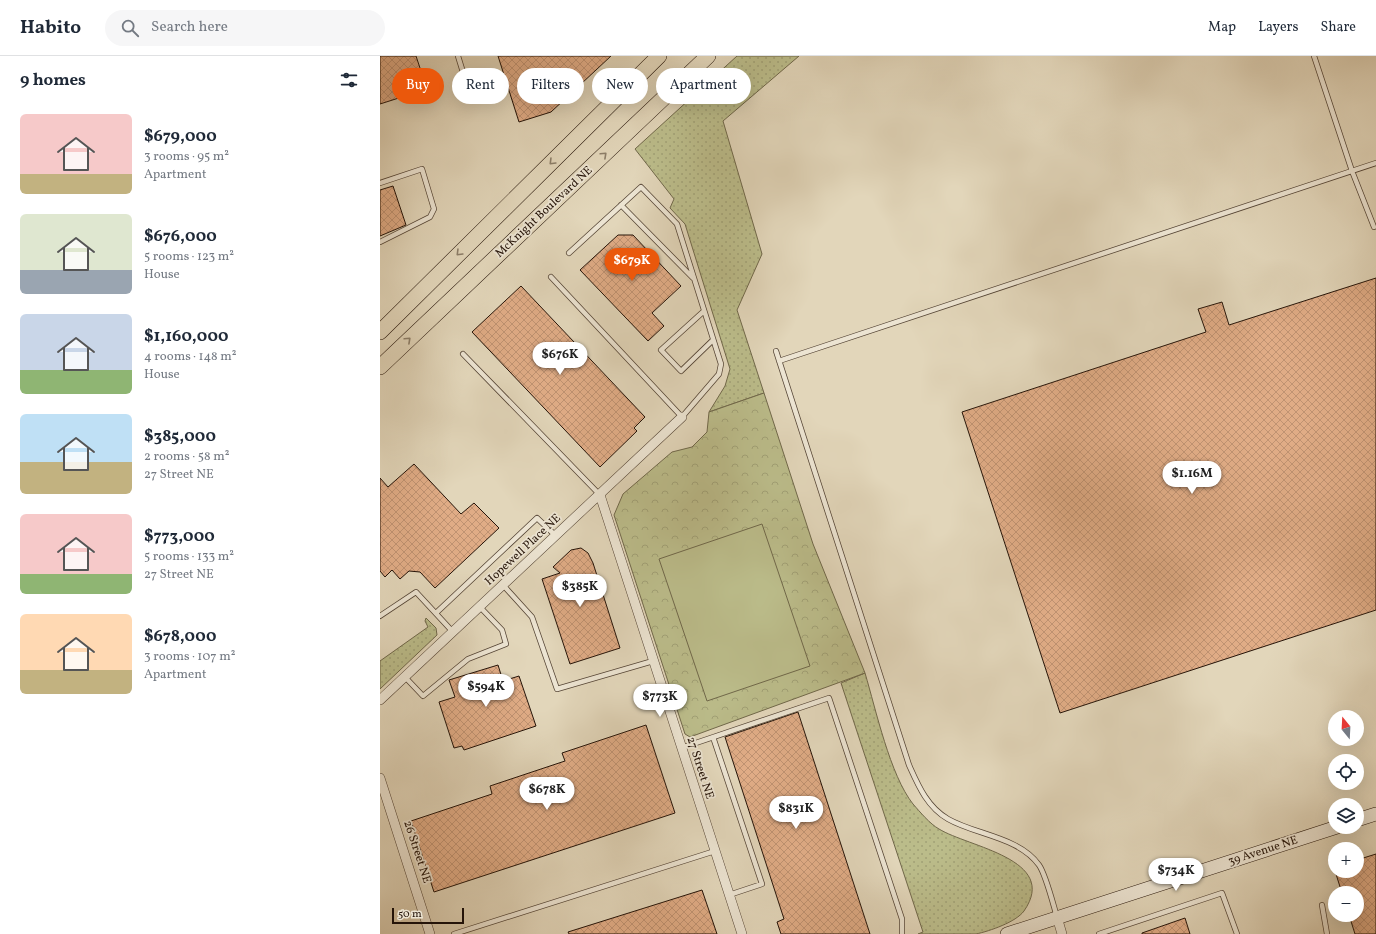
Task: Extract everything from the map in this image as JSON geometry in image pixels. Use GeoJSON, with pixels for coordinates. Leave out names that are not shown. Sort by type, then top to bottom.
{"type":"FeatureCollection","features":[{"type":"Feature","properties":{"kind":"main road"},"geometry":{"type":"LineString","coordinates":[[380,332],[660,56]]}},
{"type":"Feature","properties":{"kind":"main road","name":"McKnight Boulevard NE"},"geometry":{"type":"LineString","coordinates":[[695,68],[708,56]]}},
{"type":"Feature","properties":{"kind":"main road"},"geometry":{"type":"LineString","coordinates":[[703,68],[719,56]]}},
{"type":"Feature","properties":{"kind":"main road","name":"McKnight Boulevard NE"},"geometry":{"type":"LineString","coordinates":[[380,367],[658,104]]}},
{"type":"Feature","properties":{"kind":"street","name":"Hopewell Place NE"},"geometry":{"type":"LineString","coordinates":[[380,700],[682,417]]}},
{"type":"Feature","properties":{"kind":"street","name":"27 Street NE"},"geometry":{"type":"LineString","coordinates":[[600,495],[652,660],[742,934]]}},
{"type":"Feature","properties":{"kind":"street","name":"26 Street NE"},"geometry":{"type":"LineString","coordinates":[[380,778],[430,934]]}},
{"type":"Feature","properties":{"kind":"street"},"geometry":{"type":"LineString","coordinates":[[1364,818],[1376,814]]}},
{"type":"Feature","properties":{"kind":"street","name":"39 Avenue NE"},"geometry":{"type":"LineString","coordinates":[[1007,934],[1328,830]]}},
{"type":"Feature","properties":{"kind":"street"},"geometry":{"type":"LineString","coordinates":[[1057,917],[1062,934]]}},
{"type":"Feature","properties":{"kind":"lane"},"geometry":{"type":"LineString","coordinates":[[458,56],[462,68]]}},
{"type":"Feature","properties":{"kind":"lane"},"geometry":{"type":"LineString","coordinates":[[1314,56],[1352,171],[1374,227]]}},
{"type":"Feature","properties":{"kind":"lane"},"geometry":{"type":"LineString","coordinates":[[779,361],[1376,163]]}},
{"type":"Feature","properties":{"kind":"lane"},"geometry":{"type":"LineString","coordinates":[[380,183],[422,169],[434,209],[430,217],[380,242]]}},
{"type":"Feature","properties":{"kind":"lane"},"geometry":{"type":"LineString","coordinates":[[551,277],[682,417],[719,374],[721,364],[677,224],[641,187],[569,253]]}},
{"type":"Feature","properties":{"kind":"lane"},"geometry":{"type":"LineString","coordinates":[[622,205],[695,280]]}},
{"type":"Feature","properties":{"kind":"lane"},"geometry":{"type":"LineString","coordinates":[[704,311],[661,350],[681,371],[713,340]]}},
{"type":"Feature","properties":{"kind":"lane"},"geometry":{"type":"LineString","coordinates":[[776,351],[909,765],[920,790],[933,806],[947,818],[1010,843],[1029,854],[1040,866],[1057,917]]}},
{"type":"Feature","properties":{"kind":"lane"},"geometry":{"type":"LineString","coordinates":[[463,354],[600,495]]}},
{"type":"Feature","properties":{"kind":"lane"},"geometry":{"type":"LineString","coordinates":[[436,613],[537,518],[556,536]]}},
{"type":"Feature","properties":{"kind":"lane"},"geometry":{"type":"LineString","coordinates":[[503,585],[532,617],[557,689],[652,660]]}},
{"type":"Feature","properties":{"kind":"lane"},"geometry":{"type":"LineString","coordinates":[[380,616],[416,592],[453,632]]}},
{"type":"Feature","properties":{"kind":"lane"},"geometry":{"type":"LineString","coordinates":[[405,677],[423,696],[468,659],[506,644],[502,630],[480,607]]}},
{"type":"Feature","properties":{"kind":"lane"},"geometry":{"type":"LineString","coordinates":[[681,748],[829,698],[902,919],[902,934]]}},
{"type":"Feature","properties":{"kind":"lane"},"geometry":{"type":"LineString","coordinates":[[713,737],[762,884],[729,895]]}},
{"type":"Feature","properties":{"kind":"lane"},"geometry":{"type":"LineString","coordinates":[[454,934],[715,851]]}},
{"type":"Feature","properties":{"kind":"lane"},"geometry":{"type":"LineString","coordinates":[[1099,934],[1222,893],[1237,934]]}},
{"type":"Feature","properties":{"kind":"lane"},"geometry":{"type":"LineString","coordinates":[[1322,905],[1328,934]]}},
{"type":"Feature","properties":{"kind":"green space"},"geometry":{"type":"Polygon","coordinates":[[[737,56],[799,56],[751,97],[751,68],[724,68],[737,56]]]}},
{"type":"Feature","properties":{"kind":"green space"},"geometry":{"type":"Polygon","coordinates":[[[684,104],[743,104],[723,121],[762,254],[737,310],[764,393],[709,412],[725,386],[730,369],[685,224],[670,208],[674,199],[635,149],[684,104]]]}},
{"type":"Feature","properties":{"kind":"green space"},"geometry":{"type":"Polygon","coordinates":[[[764,393],[813,544],[865,673],[690,737],[685,734],[614,515],[623,494],[672,452],[692,447],[707,432],[709,412],[764,393]]]}},
{"type":"Feature","properties":{"kind":"green space"},"geometry":{"type":"Polygon","coordinates":[[[762,524],[810,666],[707,701],[659,559],[762,524]]]}},
{"type":"Feature","properties":{"kind":"green space"},"geometry":{"type":"Polygon","coordinates":[[[426,618],[436,628],[437,635],[380,689],[380,661],[428,627],[425,621],[426,618]]]}},
{"type":"Feature","properties":{"kind":"green space"},"geometry":{"type":"Polygon","coordinates":[[[865,673],[884,742],[897,776],[913,804],[925,818],[939,829],[952,836],[1006,857],[1021,867],[1030,879],[1032,893],[1024,911],[1015,919],[988,931],[976,934],[918,934],[923,932],[841,683],[865,673]]]}},
{"type":"Feature","properties":{"kind":"building"},"geometry":{"type":"Polygon","coordinates":[[[380,56],[416,56],[420,68],[392,68],[392,100],[380,104],[380,56]]]}},
{"type":"Feature","properties":{"kind":"building"},"geometry":{"type":"Polygon","coordinates":[[[498,56],[611,56],[598,68],[592,68],[592,74],[584,81],[584,68],[517,68],[517,104],[560,104],[551,112],[519,122],[509,91],[509,68],[502,68],[498,56]]]}},
{"type":"Feature","properties":{"kind":"building"},"geometry":{"type":"Polygon","coordinates":[[[393,186],[406,225],[380,236],[380,190],[393,186]]]}},
{"type":"Feature","properties":{"kind":"building"},"geometry":{"type":"Polygon","coordinates":[[[618,235],[633,235],[681,286],[652,313],[664,326],[648,341],[580,270],[618,235]]]}},
{"type":"Feature","properties":{"kind":"building"},"geometry":{"type":"Polygon","coordinates":[[[1376,278],[1376,610],[1060,713],[962,412],[1206,332],[1198,309],[1222,302],[1229,325],[1376,278]]]}},
{"type":"Feature","properties":{"kind":"building"},"geometry":{"type":"Polygon","coordinates":[[[521,286],[645,417],[634,428],[637,431],[600,467],[472,332],[521,286]]]}},
{"type":"Feature","properties":{"kind":"building"},"geometry":{"type":"Polygon","coordinates":[[[414,464],[461,514],[474,503],[499,528],[435,588],[420,572],[409,571],[400,579],[392,570],[385,577],[380,571],[380,478],[388,487],[414,464]]]}},
{"type":"Feature","properties":{"kind":"building"},"geometry":{"type":"Polygon","coordinates":[[[581,548],[588,553],[593,563],[620,648],[570,664],[542,579],[560,573],[553,567],[571,550],[581,548]]]}},
{"type":"Feature","properties":{"kind":"building"},"geometry":{"type":"Polygon","coordinates":[[[498,665],[503,681],[519,676],[536,726],[464,750],[462,746],[454,748],[439,702],[455,697],[449,680],[498,665]]]}},
{"type":"Feature","properties":{"kind":"building"},"geometry":{"type":"Polygon","coordinates":[[[798,712],[870,934],[781,934],[777,922],[784,919],[725,737],[798,712]]]}},
{"type":"Feature","properties":{"kind":"building"},"geometry":{"type":"Polygon","coordinates":[[[646,725],[675,813],[434,892],[411,821],[492,794],[490,786],[565,761],[562,753],[646,725]]]}},
{"type":"Feature","properties":{"kind":"building"},"geometry":{"type":"Polygon","coordinates":[[[1376,854],[1376,934],[1355,934],[1351,922],[1364,922],[1364,886],[1340,886],[1337,878],[1364,878],[1364,858],[1376,854]]]}},
{"type":"Feature","properties":{"kind":"building"},"geometry":{"type":"Polygon","coordinates":[[[702,890],[717,934],[569,934],[568,932],[702,890]]]}},
{"type":"Feature","properties":{"kind":"building"},"geometry":{"type":"Polygon","coordinates":[[[1185,918],[1190,934],[1142,934],[1142,933],[1185,918]]]}}]}
